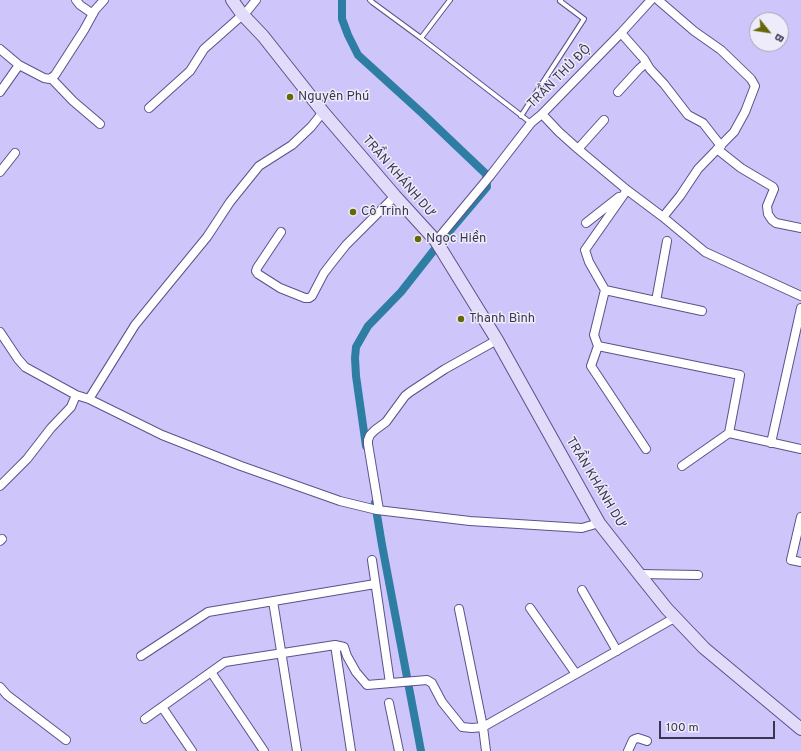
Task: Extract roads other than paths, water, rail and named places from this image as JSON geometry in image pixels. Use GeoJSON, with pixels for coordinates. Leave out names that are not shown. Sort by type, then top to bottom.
{"type":"FeatureCollection","features":[{"type":"Feature","properties":{"kind":"street"},"geometry":{"type":"LineString","coordinates":[[76,0],[80,5],[93,14]]}},
{"type":"Feature","properties":{"kind":"street"},"geometry":{"type":"LineString","coordinates":[[0,49],[19,65],[44,78],[50,79],[55,76],[95,10],[104,0]]}},
{"type":"Feature","properties":{"kind":"street","name":"TRẦN KHÁNH DƯ"},"geometry":{"type":"LineString","coordinates":[[232,0],[324,112],[395,196],[439,245],[497,340],[599,523],[639,574],[676,618],[704,648],[801,729]]}},
{"type":"Feature","properties":{"kind":"street"},"geometry":{"type":"LineString","coordinates":[[149,108],[190,71],[204,49],[248,10],[256,0]]}},
{"type":"Feature","properties":{"kind":"street","name":"TRẦN THỦ ĐỘ"},"geometry":{"type":"LineString","coordinates":[[439,245],[483,184],[530,123],[542,114],[651,0]]}},
{"type":"Feature","properties":{"kind":"street"},"geometry":{"type":"LineString","coordinates":[[658,0],[721,50],[751,78],[754,86],[745,112],[734,132],[698,169],[680,196],[663,217]]}},
{"type":"Feature","properties":{"kind":"street"},"geometry":{"type":"LineString","coordinates":[[621,33],[688,115],[703,123],[719,147],[740,168],[773,187],[774,189],[767,206],[768,214],[772,220],[776,223],[801,228]]}},
{"type":"Feature","properties":{"kind":"street"},"geometry":{"type":"LineString","coordinates":[[618,92],[638,69],[646,63]]}},
{"type":"Feature","properties":{"kind":"street"},"geometry":{"type":"LineString","coordinates":[[0,92],[19,65]]}},
{"type":"Feature","properties":{"kind":"street"},"geometry":{"type":"LineString","coordinates":[[52,78],[73,101],[100,124]]}},
{"type":"Feature","properties":{"kind":"street"},"geometry":{"type":"LineString","coordinates":[[89,399],[135,325],[207,237],[230,202],[259,166],[292,145],[324,112]]}},
{"type":"Feature","properties":{"kind":"street"},"geometry":{"type":"LineString","coordinates":[[542,114],[578,149],[705,252],[801,296]]}},
{"type":"Feature","properties":{"kind":"street"},"geometry":{"type":"LineString","coordinates":[[578,149],[604,120]]}},
{"type":"Feature","properties":{"kind":"street"},"geometry":{"type":"LineString","coordinates":[[0,172],[15,153]]}},
{"type":"Feature","properties":{"kind":"street"},"geometry":{"type":"LineString","coordinates":[[586,223],[627,190]]}},
{"type":"Feature","properties":{"kind":"street"},"geometry":{"type":"LineString","coordinates":[[627,190],[585,250],[589,262],[605,290],[594,335],[598,346],[591,366],[646,449]]}},
{"type":"Feature","properties":{"kind":"street"},"geometry":{"type":"LineString","coordinates":[[281,232],[256,271],[258,274],[280,288],[304,298],[309,298],[312,296],[324,273],[346,245],[395,196]]}},
{"type":"Feature","properties":{"kind":"street"},"geometry":{"type":"LineString","coordinates":[[656,301],[667,241]]}},
{"type":"Feature","properties":{"kind":"street"},"geometry":{"type":"LineString","coordinates":[[605,290],[702,311]]}},
{"type":"Feature","properties":{"kind":"street"},"geometry":{"type":"LineString","coordinates":[[771,443],[801,308]]}},
{"type":"Feature","properties":{"kind":"street"},"geometry":{"type":"LineString","coordinates":[[0,332],[25,367],[76,395],[89,399],[169,438],[241,466],[340,501],[376,510],[470,521],[582,528],[599,523]]}},
{"type":"Feature","properties":{"kind":"street"},"geometry":{"type":"LineString","coordinates":[[376,510],[368,444],[370,436],[375,430],[386,422],[405,396],[410,392],[445,369],[497,340]]}},
{"type":"Feature","properties":{"kind":"street"},"geometry":{"type":"LineString","coordinates":[[598,346],[740,375],[729,433],[682,466]]}},
{"type":"Feature","properties":{"kind":"street"},"geometry":{"type":"LineString","coordinates":[[0,486],[27,459],[51,428],[71,407],[76,395]]}},
{"type":"Feature","properties":{"kind":"street"},"geometry":{"type":"LineString","coordinates":[[729,433],[801,449]]}},
{"type":"Feature","properties":{"kind":"street"},"geometry":{"type":"LineString","coordinates":[[801,517],[791,560],[801,562]]}},
{"type":"Feature","properties":{"kind":"street"},"geometry":{"type":"LineString","coordinates":[[372,560],[390,683]]}},
{"type":"Feature","properties":{"kind":"street"},"geometry":{"type":"LineString","coordinates":[[639,574],[698,575]]}},
{"type":"Feature","properties":{"kind":"street"},"geometry":{"type":"LineString","coordinates":[[141,656],[208,612],[375,584]]}},
{"type":"Feature","properties":{"kind":"street"},"geometry":{"type":"LineString","coordinates":[[582,590],[617,651]]}},
{"type":"Feature","properties":{"kind":"street"},"geometry":{"type":"LineString","coordinates":[[273,601],[298,751]]}},
{"type":"Feature","properties":{"kind":"street"},"geometry":{"type":"LineString","coordinates":[[459,608],[483,727],[486,751]]}},
{"type":"Feature","properties":{"kind":"street"},"geometry":{"type":"LineString","coordinates":[[530,608],[576,674]]}},
{"type":"Feature","properties":{"kind":"street"},"geometry":{"type":"LineString","coordinates":[[145,719],[225,662],[335,645],[344,647],[356,672],[367,684],[427,680],[432,683],[442,702],[462,727],[483,727],[676,618]]}},
{"type":"Feature","properties":{"kind":"street"},"geometry":{"type":"LineString","coordinates":[[335,645],[350,751]]}},
{"type":"Feature","properties":{"kind":"street"},"geometry":{"type":"LineString","coordinates":[[211,672],[264,751]]}},
{"type":"Feature","properties":{"kind":"street"},"geometry":{"type":"LineString","coordinates":[[0,687],[7,695],[66,740]]}},
{"type":"Feature","properties":{"kind":"street"},"geometry":{"type":"LineString","coordinates":[[389,703],[399,751]]}},
{"type":"Feature","properties":{"kind":"street"},"geometry":{"type":"LineString","coordinates":[[162,707],[192,751]]}},
{"type":"Feature","properties":{"kind":"street"},"geometry":{"type":"LineString","coordinates":[[628,751],[635,738],[646,741]]}},
{"type":"Feature","properties":{"kind":"lane"},"geometry":{"type":"LineString","coordinates":[[370,0],[530,123]]}},
{"type":"Feature","properties":{"kind":"lane"},"geometry":{"type":"LineString","coordinates":[[421,38],[450,0]]}},
{"type":"Feature","properties":{"kind":"lane"},"geometry":{"type":"LineString","coordinates":[[521,116],[584,19],[560,1],[561,0]]}},
{"type":"Feature","properties":{"kind":"waterway"},"geometry":{"type":"LineString","coordinates":[[342,0],[342,19],[358,55],[486,174],[487,187],[401,292],[368,326],[356,347],[356,376],[366,446]]}},
{"type":"Feature","properties":{"kind":"waterway"},"geometry":{"type":"LineString","coordinates":[[375,503],[421,751]]}},
{"type":"Feature","properties":{"kind":"place","name":"Nguyên Phú"},"geometry":{"type":"Point","coordinates":[290,97]}},
{"type":"Feature","properties":{"kind":"place","name":"Cô Trinh"},"geometry":{"type":"Point","coordinates":[353,212]}},
{"type":"Feature","properties":{"kind":"place","name":"Ngọc Hiền"},"geometry":{"type":"Point","coordinates":[418,239]}},
{"type":"Feature","properties":{"kind":"place","name":"Thanh Bình"},"geometry":{"type":"Point","coordinates":[461,319]}}]}
